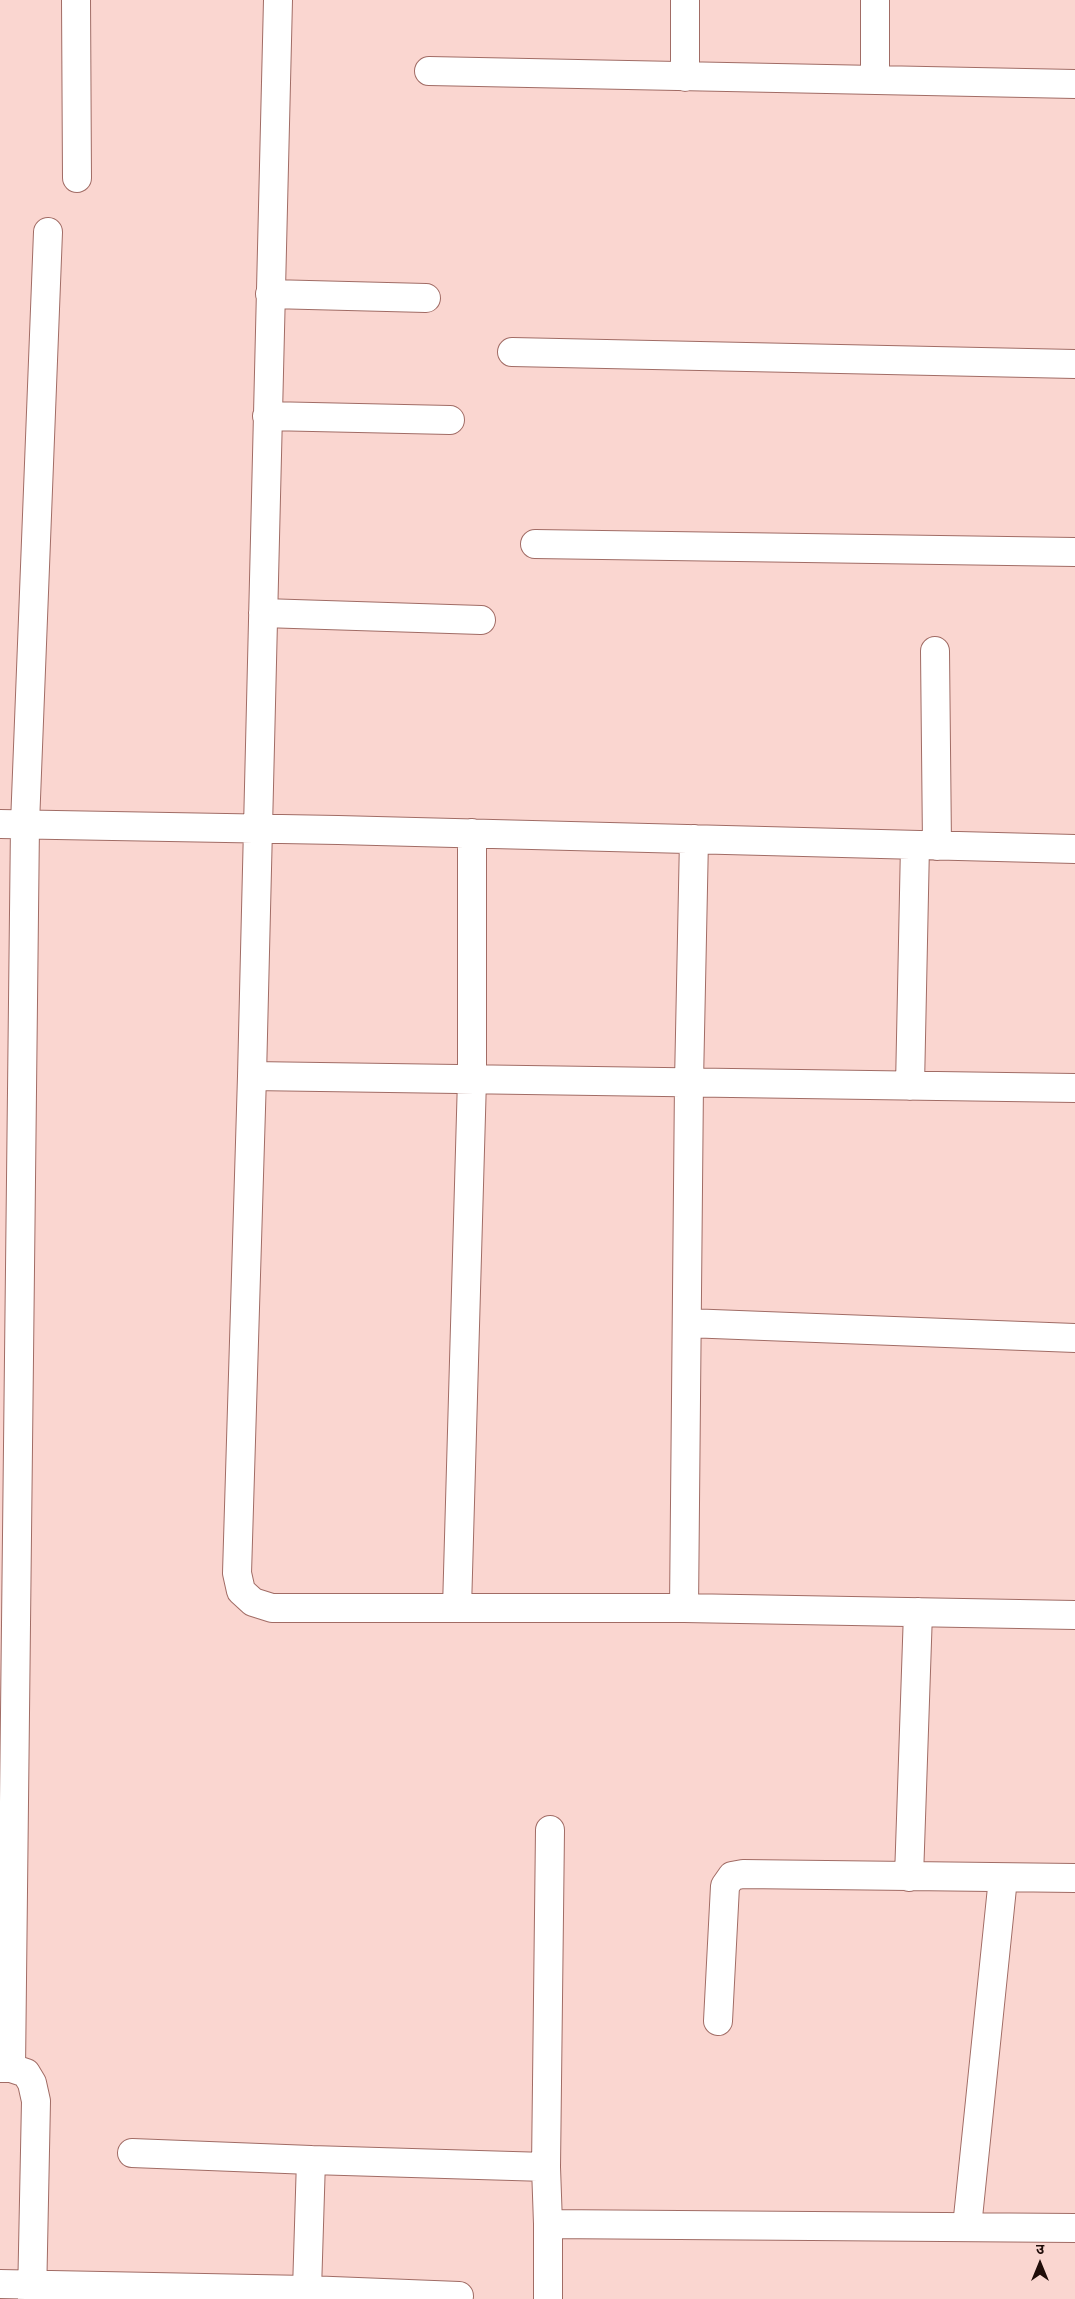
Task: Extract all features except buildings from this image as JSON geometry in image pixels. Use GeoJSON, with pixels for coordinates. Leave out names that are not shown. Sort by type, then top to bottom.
{"type":"FeatureCollection","features":[{"type":"Feature","properties":{"kind":"street"},"geometry":{"type":"LineString","coordinates":[[76,0],[77,178]]}},
{"type":"Feature","properties":{"kind":"street"},"geometry":{"type":"LineString","coordinates":[[278,0],[252,1076],[236,1572],[241,1591],[253,1602],[272,1608],[684,1608],[1075,1615]]}},
{"type":"Feature","properties":{"kind":"street"},"geometry":{"type":"LineString","coordinates":[[685,0],[685,76]]}},
{"type":"Feature","properties":{"kind":"street"},"geometry":{"type":"LineString","coordinates":[[875,80],[876,0]]}},
{"type":"Feature","properties":{"kind":"street"},"geometry":{"type":"LineString","coordinates":[[429,71],[1075,84]]}},
{"type":"Feature","properties":{"kind":"street"},"geometry":{"type":"LineString","coordinates":[[32,2292],[36,2101],[32,2083],[26,2072],[5,2068],[13,824],[48,232]]}},
{"type":"Feature","properties":{"kind":"street"},"geometry":{"type":"LineString","coordinates":[[270,294],[426,298]]}},
{"type":"Feature","properties":{"kind":"street"},"geometry":{"type":"LineString","coordinates":[[512,352],[1075,364]]}},
{"type":"Feature","properties":{"kind":"street"},"geometry":{"type":"LineString","coordinates":[[267,416],[450,420]]}},
{"type":"Feature","properties":{"kind":"street"},"geometry":{"type":"LineString","coordinates":[[535,544],[1075,552]]}},
{"type":"Feature","properties":{"kind":"street"},"geometry":{"type":"LineString","coordinates":[[263,613],[481,620]]}},
{"type":"Feature","properties":{"kind":"street"},"geometry":{"type":"LineString","coordinates":[[910,1086],[926,846],[935,651]]}},
{"type":"Feature","properties":{"kind":"street"},"geometry":{"type":"LineString","coordinates":[[13,824],[472,833],[1075,849]]}},
{"type":"Feature","properties":{"kind":"street"},"geometry":{"type":"LineString","coordinates":[[457,1608],[472,1079],[472,833]]}},
{"type":"Feature","properties":{"kind":"street"},"geometry":{"type":"LineString","coordinates":[[684,1608],[689,1082],[694,839]]}},
{"type":"Feature","properties":{"kind":"street"},"geometry":{"type":"LineString","coordinates":[[252,1076],[1075,1088]]}},
{"type":"Feature","properties":{"kind":"street"},"geometry":{"type":"LineString","coordinates":[[687,1323],[1075,1338]]}},
{"type":"Feature","properties":{"kind":"street"},"geometry":{"type":"LineString","coordinates":[[908,1877],[918,1612]]}},
{"type":"Feature","properties":{"kind":"street"},"geometry":{"type":"LineString","coordinates":[[548,2299],[546,2167],[550,1830]]}},
{"type":"Feature","properties":{"kind":"street"},"geometry":{"type":"LineString","coordinates":[[718,2021],[725,1886],[732,1876],[743,1874],[1075,1878]]}},
{"type":"Feature","properties":{"kind":"street"},"geometry":{"type":"LineString","coordinates":[[967,2227],[1003,1878]]}},
{"type":"Feature","properties":{"kind":"street"},"geometry":{"type":"LineString","coordinates":[[132,2153],[546,2167]]}},
{"type":"Feature","properties":{"kind":"street"},"geometry":{"type":"LineString","coordinates":[[307,2290],[311,2160]]}},
{"type":"Feature","properties":{"kind":"street"},"geometry":{"type":"LineString","coordinates":[[548,2224],[1075,2228]]}},
{"type":"Feature","properties":{"kind":"street"},"geometry":{"type":"LineString","coordinates":[[0,2284],[32,2292],[307,2290],[459,2296]]}}]}
